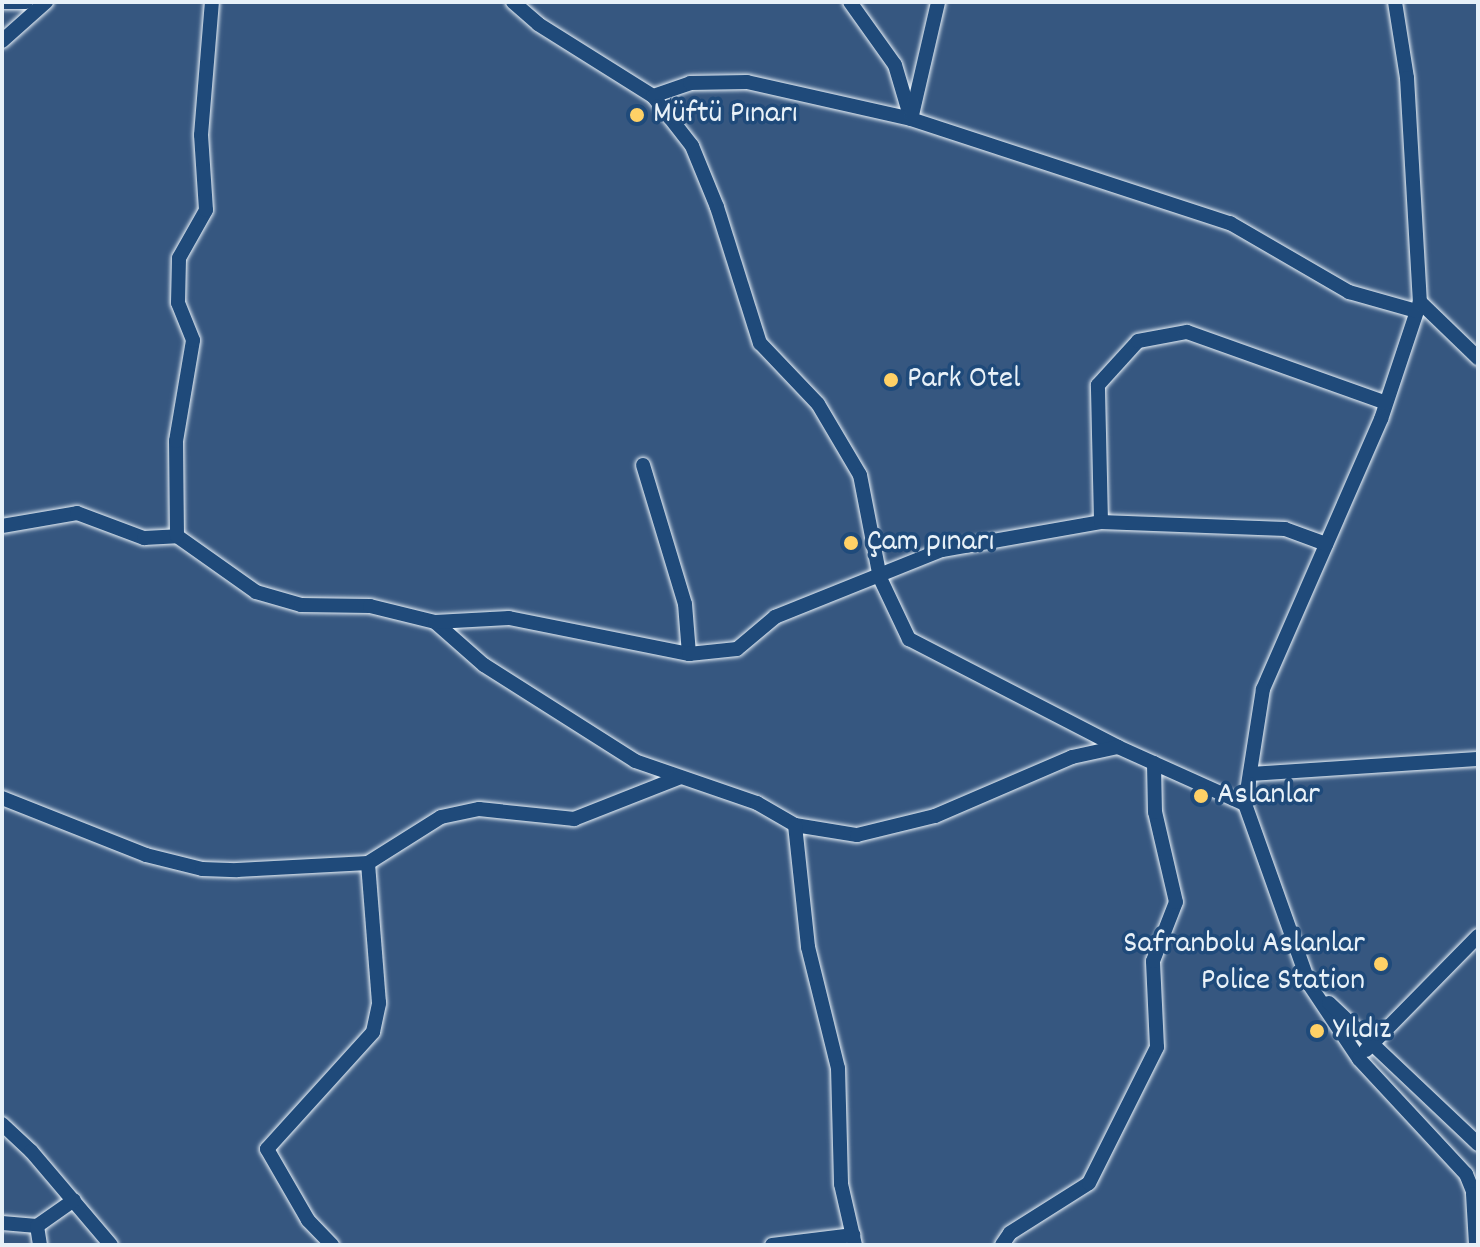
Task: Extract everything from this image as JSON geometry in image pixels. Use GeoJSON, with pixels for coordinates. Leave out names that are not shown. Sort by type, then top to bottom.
{"type":"FeatureCollection","features":[{"type":"Feature","properties":{"kind":"street"},"geometry":{"type":"LineString","coordinates":[[2,2],[26,2]]}},
{"type":"Feature","properties":{"kind":"street"},"geometry":{"type":"LineString","coordinates":[[2,41],[46,2]]}},
{"type":"Feature","properties":{"kind":"street"},"geometry":{"type":"LineString","coordinates":[[177,536],[176,441],[193,340],[178,303],[179,258],[206,210],[201,135],[212,2]]}},
{"type":"Feature","properties":{"kind":"street"},"geometry":{"type":"LineString","coordinates":[[513,2],[538,24],[653,96],[692,146],[717,207],[760,343],[818,404],[860,475],[880,578],[909,639],[1118,747],[1245,804]]}},
{"type":"Feature","properties":{"kind":"street"},"geometry":{"type":"LineString","coordinates":[[850,2],[895,65],[911,119]]}},
{"type":"Feature","properties":{"kind":"street"},"geometry":{"type":"LineString","coordinates":[[911,119],[938,2]]}},
{"type":"Feature","properties":{"kind":"street"},"geometry":{"type":"LineString","coordinates":[[1395,2],[1407,78],[1418,306],[1386,403],[1263,689],[1245,804],[1309,984],[1359,1059],[1466,1174],[1476,1195],[1476,1245]]}},
{"type":"Feature","properties":{"kind":"street"},"geometry":{"type":"LineString","coordinates":[[653,96],[690,83],[747,82],[911,119],[1230,223],[1349,292],[1418,306],[1478,358]]}},
{"type":"Feature","properties":{"kind":"street"},"geometry":{"type":"LineString","coordinates":[[1101,522],[1098,385],[1138,341],[1187,332],[1386,403]]}},
{"type":"Feature","properties":{"kind":"street"},"geometry":{"type":"LineString","coordinates":[[643,465],[685,604],[689,654]]}},
{"type":"Feature","properties":{"kind":"street"},"geometry":{"type":"LineString","coordinates":[[2,526],[77,513],[144,538],[177,536],[256,592],[301,605],[370,606],[435,622],[509,618],[689,654],[737,649],[775,617],[880,578],[942,550],[1101,522],[1285,529],[1326,544]]}},
{"type":"Feature","properties":{"kind":"street"},"geometry":{"type":"LineString","coordinates":[[435,622],[497,673],[635,761],[757,803],[795,825],[857,835],[935,816],[1072,757],[1118,747]]}},
{"type":"Feature","properties":{"kind":"street"},"geometry":{"type":"LineString","coordinates":[[1250,774],[1478,759]]}},
{"type":"Feature","properties":{"kind":"street"},"geometry":{"type":"LineString","coordinates":[[1002,1245],[1010,1233],[1089,1183],[1157,1047],[1153,961],[1176,902],[1155,812],[1154,763]]}},
{"type":"Feature","properties":{"kind":"street"},"geometry":{"type":"LineString","coordinates":[[2,798],[146,855],[202,869],[368,863],[441,817],[479,809],[574,819],[678,778]]}},
{"type":"Feature","properties":{"kind":"street"},"geometry":{"type":"LineString","coordinates":[[772,1245],[854,1240],[841,1184],[838,1068],[808,947],[795,825]]}},
{"type":"Feature","properties":{"kind":"street"},"geometry":{"type":"LineString","coordinates":[[332,1245],[308,1220],[267,1149],[373,1032],[379,1003],[368,863]]}},
{"type":"Feature","properties":{"kind":"street"},"geometry":{"type":"LineString","coordinates":[[1359,1059],[1478,936]]}},
{"type":"Feature","properties":{"kind":"street"},"geometry":{"type":"LineString","coordinates":[[1309,984],[1478,1144]]}},
{"type":"Feature","properties":{"kind":"street"},"geometry":{"type":"LineString","coordinates":[[2,1124],[74,1200],[111,1245]]}},
{"type":"Feature","properties":{"kind":"street"},"geometry":{"type":"LineString","coordinates":[[2,1223],[37,1226],[74,1200]]}},
{"type":"Feature","properties":{"kind":"street"},"geometry":{"type":"LineString","coordinates":[[37,1226],[40,1245]]}},
{"type":"Feature","properties":{"kind":"place","name":"Müftü Pınarı"},"geometry":{"type":"Point","coordinates":[637,115]}},
{"type":"Feature","properties":{"kind":"place","name":"Park Otel"},"geometry":{"type":"Point","coordinates":[891,380]}},
{"type":"Feature","properties":{"kind":"place","name":"Çam pınarı"},"geometry":{"type":"Point","coordinates":[851,543]}},
{"type":"Feature","properties":{"kind":"place","name":"Aslanlar"},"geometry":{"type":"Point","coordinates":[1201,796]}},
{"type":"Feature","properties":{"kind":"place","name":"Safranbolu Aslanlar Police Station"},"geometry":{"type":"Point","coordinates":[1381,964]}},
{"type":"Feature","properties":{"kind":"place","name":"Yıldız"},"geometry":{"type":"Point","coordinates":[1317,1031]}}]}
